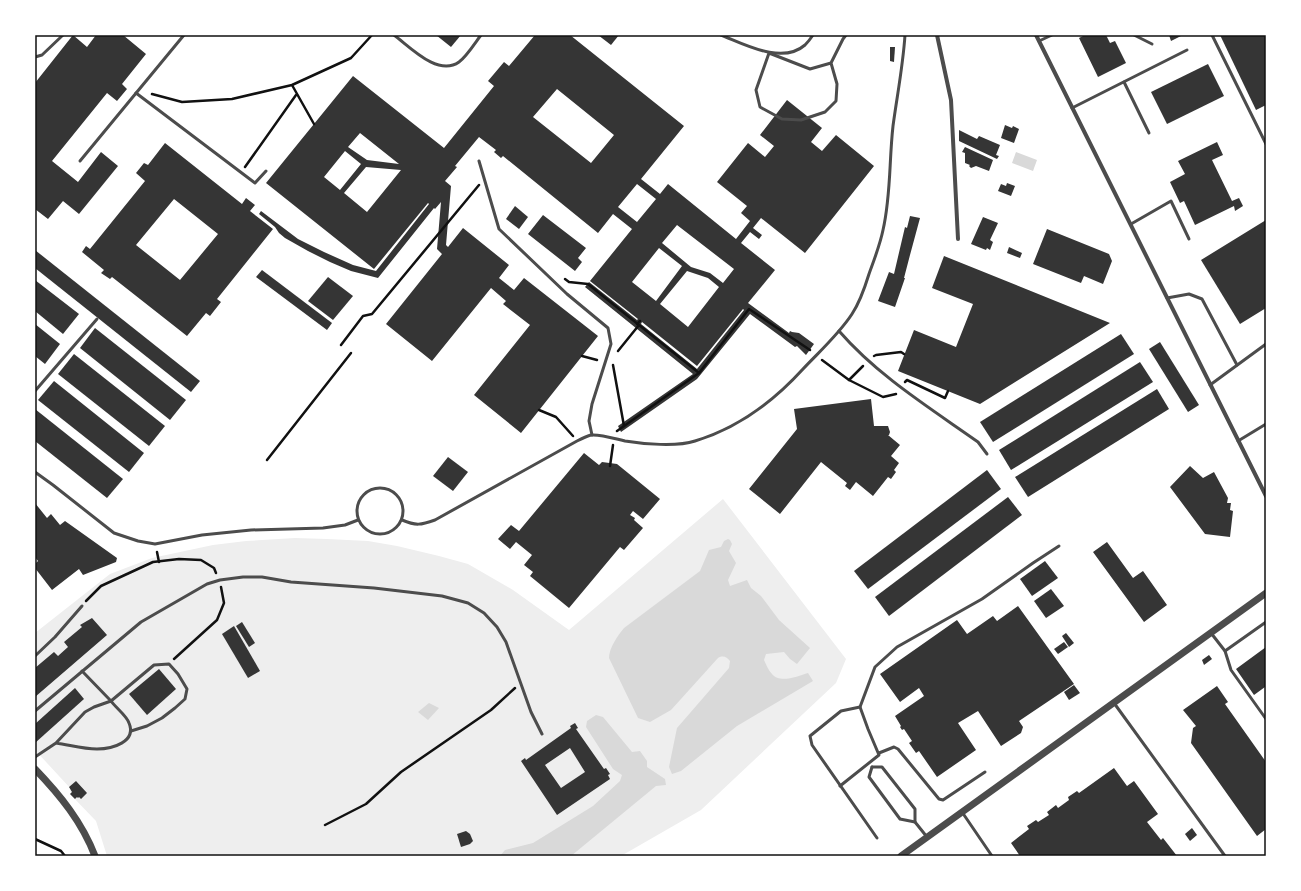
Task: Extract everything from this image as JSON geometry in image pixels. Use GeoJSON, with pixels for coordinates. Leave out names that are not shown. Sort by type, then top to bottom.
{"type":"FeatureCollection","features":[{"type":"Feature","properties":{"kind":"street"},"geometry":{"type":"LineString","coordinates":[[937,35],[951,100],[958,239]]}},
{"type":"Feature","properties":{"kind":"street"},"geometry":{"type":"LineString","coordinates":[[1036,35],[1266,496]]}},
{"type":"Feature","properties":{"kind":"street"},"geometry":{"type":"LineString","coordinates":[[901,856],[1266,593]]}},
{"type":"Feature","properties":{"kind":"street"},"geometry":{"type":"LineString","coordinates":[[35,769],[67,805],[81,825],[95,856]]}},
{"type":"Feature","properties":{"kind":"lane"},"geometry":{"type":"LineString","coordinates":[[35,57],[42,54],[63,35]]}},
{"type":"Feature","properties":{"kind":"lane"},"geometry":{"type":"LineString","coordinates":[[80,161],[184,35]]}},
{"type":"Feature","properties":{"kind":"lane"},"geometry":{"type":"LineString","coordinates":[[394,35],[426,60],[443,67],[458,63],[481,35]]}},
{"type":"Feature","properties":{"kind":"lane"},"geometry":{"type":"LineString","coordinates":[[721,35],[810,69],[831,64]]}},
{"type":"Feature","properties":{"kind":"lane"},"geometry":{"type":"LineString","coordinates":[[769,53],[790,52],[805,45],[813,35]]}},
{"type":"Feature","properties":{"kind":"lane"},"geometry":{"type":"LineString","coordinates":[[769,53],[756,90],[760,107],[782,119],[801,120],[825,112],[836,101],[838,84],[831,64],[843,38],[846,35]]}},
{"type":"Feature","properties":{"kind":"lane"},"geometry":{"type":"LineString","coordinates":[[402,520],[412,524],[423,524],[436,520],[570,445],[592,435],[630,442],[668,444],[693,442],[714,435],[738,423],[763,407],[786,387],[839,331],[853,313],[877,253],[883,230],[890,179],[893,127],[905,35]]}},
{"type":"Feature","properties":{"kind":"lane"},"geometry":{"type":"LineString","coordinates":[[1039,42],[1052,35]]}},
{"type":"Feature","properties":{"kind":"lane"},"geometry":{"type":"LineString","coordinates":[[1134,35],[1152,44]]}},
{"type":"Feature","properties":{"kind":"lane"},"geometry":{"type":"LineString","coordinates":[[1212,35],[1266,144]]}},
{"type":"Feature","properties":{"kind":"lane"},"geometry":{"type":"LineString","coordinates":[[1072,108],[1187,50]]}},
{"type":"Feature","properties":{"kind":"lane"},"geometry":{"type":"LineString","coordinates":[[1124,82],[1149,133]]}},
{"type":"Feature","properties":{"kind":"lane"},"geometry":{"type":"LineString","coordinates":[[137,92],[255,183],[266,171]]}},
{"type":"Feature","properties":{"kind":"lane"},"geometry":{"type":"LineString","coordinates":[[479,161],[499,229],[567,294],[608,328],[611,344],[592,404],[589,421],[592,435]]}},
{"type":"Feature","properties":{"kind":"lane"},"geometry":{"type":"LineString","coordinates":[[1131,224],[1171,201],[1189,239]]}},
{"type":"Feature","properties":{"kind":"lane"},"geometry":{"type":"LineString","coordinates":[[1167,298],[1189,294],[1202,299],[1237,365]]}},
{"type":"Feature","properties":{"kind":"lane"},"geometry":{"type":"LineString","coordinates":[[35,391],[97,319]]}},
{"type":"Feature","properties":{"kind":"lane"},"geometry":{"type":"LineString","coordinates":[[839,331],[853,348],[901,388],[978,442],[987,454]]}},
{"type":"Feature","properties":{"kind":"lane"},"geometry":{"type":"LineString","coordinates":[[1210,385],[1266,344]]}},
{"type":"Feature","properties":{"kind":"lane"},"geometry":{"type":"LineString","coordinates":[[1238,441],[1266,424]]}},
{"type":"Feature","properties":{"kind":"lane"},"geometry":{"type":"LineString","coordinates":[[35,472],[114,533],[138,541],[155,544],[202,535],[251,530],[345,526],[358,520]]}},
{"type":"Feature","properties":{"kind":"lane"},"geometry":{"type":"LineString","coordinates":[[379,487],[390,489],[398,495],[404,506],[402,520],[396,528],[386,534],[373,534],[364,528],[358,520],[356,510],[359,498],[368,490],[379,487]]}},
{"type":"Feature","properties":{"kind":"lane"},"geometry":{"type":"LineString","coordinates":[[879,753],[860,707],[875,667],[897,647],[982,598],[1059,546]]}},
{"type":"Feature","properties":{"kind":"lane"},"geometry":{"type":"LineString","coordinates":[[35,711],[141,622],[184,596],[207,584],[220,580],[262,577],[291,582],[374,588],[434,595],[468,603],[484,613],[497,627],[506,642],[531,712],[542,734]]}},
{"type":"Feature","properties":{"kind":"lane"},"geometry":{"type":"LineString","coordinates":[[35,656],[55,637],[82,606]]}},
{"type":"Feature","properties":{"kind":"lane"},"geometry":{"type":"LineString","coordinates":[[1225,651],[1266,622]]}},
{"type":"Feature","properties":{"kind":"lane"},"geometry":{"type":"LineString","coordinates":[[1211,633],[1225,651],[1231,670],[1266,718]]}},
{"type":"Feature","properties":{"kind":"lane"},"geometry":{"type":"LineString","coordinates":[[35,757],[56,743],[85,712],[94,706],[110,701],[154,665],[169,664],[178,674],[187,689],[185,699],[162,718],[148,726],[131,731]]}},
{"type":"Feature","properties":{"kind":"lane"},"geometry":{"type":"LineString","coordinates":[[56,743],[98,749],[114,747],[124,742],[130,736],[131,731],[129,721],[82,671]]}},
{"type":"Feature","properties":{"kind":"lane"},"geometry":{"type":"LineString","coordinates":[[1114,703],[1225,856]]}},
{"type":"Feature","properties":{"kind":"lane"},"geometry":{"type":"LineString","coordinates":[[860,707],[842,711],[810,736],[812,745],[877,838]]}},
{"type":"Feature","properties":{"kind":"lane"},"geometry":{"type":"LineString","coordinates":[[840,786],[869,764],[879,755],[879,753],[894,747],[898,749],[939,799],[942,800],[985,772]]}},
{"type":"Feature","properties":{"kind":"lane"},"geometry":{"type":"LineString","coordinates":[[869,764],[872,767],[882,767],[915,809],[915,822],[927,837]]}},
{"type":"Feature","properties":{"kind":"lane"},"geometry":{"type":"LineString","coordinates":[[872,767],[869,777],[900,819],[915,822]]}},
{"type":"Feature","properties":{"kind":"lane"},"geometry":{"type":"LineString","coordinates":[[962,812],[992,856]]}},
{"type":"Feature","properties":{"kind":"path"},"geometry":{"type":"LineString","coordinates":[[137,92],[182,102],[232,99],[292,85],[351,58],[372,35]]}},
{"type":"Feature","properties":{"kind":"path"},"geometry":{"type":"LineString","coordinates":[[292,85],[296,95],[314,124]]}},
{"type":"Feature","properties":{"kind":"path"},"geometry":{"type":"LineString","coordinates":[[241,172],[296,95]]}},
{"type":"Feature","properties":{"kind":"path"},"geometry":{"type":"LineString","coordinates":[[341,345],[363,316],[372,314],[485,178]]}},
{"type":"Feature","properties":{"kind":"path"},"geometry":{"type":"LineString","coordinates":[[563,277],[569,282],[588,284],[699,373]]}},
{"type":"Feature","properties":{"kind":"path"},"geometry":{"type":"LineString","coordinates":[[620,429],[699,373],[749,309],[816,355],[849,380],[883,397],[897,394],[907,380],[944,398],[948,391]]}},
{"type":"Feature","properties":{"kind":"path"},"geometry":{"type":"LineString","coordinates":[[616,358],[618,351],[640,321]]}},
{"type":"Feature","properties":{"kind":"path"},"geometry":{"type":"LineString","coordinates":[[266,460],[351,353]]}},
{"type":"Feature","properties":{"kind":"path"},"geometry":{"type":"LineString","coordinates":[[582,356],[613,365],[624,426]]}},
{"type":"Feature","properties":{"kind":"path"},"geometry":{"type":"LineString","coordinates":[[539,410],[556,417]]}},
{"type":"Feature","properties":{"kind":"path"},"geometry":{"type":"LineString","coordinates":[[610,466],[614,439]]}},
{"type":"Feature","properties":{"kind":"path"},"geometry":{"type":"LineString","coordinates":[[156,550],[160,562]]}},
{"type":"Feature","properties":{"kind":"path"},"geometry":{"type":"LineString","coordinates":[[325,825],[366,804],[401,772],[491,710],[513,690],[520,681]]}},
{"type":"Feature","properties":{"kind":"path"},"geometry":{"type":"LineString","coordinates":[[35,839],[61,851],[65,856]]}},
{"type":"Feature","properties":{"kind":"shaded area"},"geometry":{"type":"Polygon","coordinates":[[[1016,152],[1037,160],[1033,171],[1012,163],[1016,152]]]}},
{"type":"Feature","properties":{"kind":"shaded area"},"geometry":{"type":"Polygon","coordinates":[[[723,499],[846,659],[836,683],[701,810],[621,856],[107,856],[96,821],[70,794],[71,789],[35,750],[35,633],[110,574],[152,558],[213,545],[295,538],[368,541],[397,546],[468,564],[513,590],[569,630],[723,499]]]}},
{"type":"Feature","properties":{"kind":"shaded area"},"geometry":{"type":"Polygon","coordinates":[[[728,539],[732,544],[729,551],[736,563],[728,580],[730,586],[747,580],[751,588],[761,596],[779,620],[810,648],[797,664],[784,652],[766,654],[764,660],[768,669],[775,677],[784,679],[808,673],[813,681],[737,726],[681,771],[672,774],[669,767],[677,728],[729,668],[730,661],[725,657],[718,658],[671,710],[650,722],[638,718],[609,658],[609,654],[614,642],[624,628],[700,571],[709,550],[721,547],[724,541],[728,539]]]}},
{"type":"Feature","properties":{"kind":"shaded area"},"geometry":{"type":"Polygon","coordinates":[[[429,703],[439,708],[428,720],[418,712],[429,703]]]}},
{"type":"Feature","properties":{"kind":"shaded area"},"geometry":{"type":"Polygon","coordinates":[[[596,715],[603,717],[632,752],[640,751],[647,761],[647,767],[665,779],[666,785],[656,786],[571,856],[500,856],[505,850],[533,843],[593,806],[620,781],[622,775],[613,769],[586,727],[587,721],[596,715]]]}},
{"type":"Feature","properties":{"kind":"building"},"geometry":{"type":"Polygon","coordinates":[[[73,35],[87,47],[96,35],[123,35],[146,54],[122,84],[127,89],[117,101],[107,93],[52,161],[78,182],[101,152],[118,166],[79,214],[63,201],[48,219],[35,209],[35,83],[73,35]]]}},
{"type":"Feature","properties":{"kind":"building"},"geometry":{"type":"Polygon","coordinates":[[[436,35],[461,35],[451,47],[436,35]]]}},
{"type":"Feature","properties":{"kind":"building"},"geometry":{"type":"Polygon","coordinates":[[[535,35],[570,35],[684,126],[641,179],[660,194],[668,184],[736,239],[750,221],[741,213],[747,206],[717,182],[748,143],[765,157],[774,146],[760,135],[787,100],[822,128],[811,142],[822,151],[836,135],[874,166],[805,253],[761,218],[753,228],[762,235],[759,239],[750,232],[741,243],[775,270],[748,303],[789,333],[790,331],[799,333],[814,344],[806,355],[797,346],[795,347],[750,314],[697,379],[621,432],[618,426],[693,374],[585,287],[589,282],[637,320],[638,319],[590,281],[632,229],[613,214],[598,233],[503,156],[501,158],[494,152],[496,150],[479,137],[455,166],[457,167],[445,181],[451,186],[446,245],[448,247],[463,228],[509,265],[499,278],[514,290],[524,278],[598,336],[521,433],[474,395],[530,325],[503,304],[506,301],[491,288],[432,361],[386,324],[442,254],[437,249],[441,202],[435,209],[434,208],[378,278],[351,271],[308,251],[285,238],[275,227],[259,214],[261,211],[298,239],[324,252],[353,265],[376,271],[429,204],[428,203],[374,269],[266,183],[353,76],[444,148],[494,86],[488,81],[504,62],[509,66],[535,35]],[[557,89],[533,117],[591,163],[614,135],[557,89]],[[360,133],[348,147],[367,160],[399,164],[360,133]],[[345,151],[324,177],[340,190],[361,164],[345,151]],[[366,167],[344,193],[367,212],[401,170],[366,167]],[[637,184],[618,207],[637,222],[656,199],[637,184]],[[677,225],[662,243],[691,267],[710,273],[723,283],[734,269],[677,225]],[[659,248],[632,282],[656,301],[682,266],[659,248]],[[687,271],[660,304],[688,327],[719,287],[708,278],[687,271]],[[743,309],[697,366],[642,322],[641,324],[697,369],[744,310],[743,309]]]}},
{"type":"Feature","properties":{"kind":"building"},"geometry":{"type":"Polygon","coordinates":[[[598,35],[619,35],[611,45],[598,35]]]}},
{"type":"Feature","properties":{"kind":"building"},"geometry":{"type":"Polygon","coordinates":[[[1085,35],[1106,35],[1110,43],[1115,41],[1126,63],[1098,77],[1079,38],[1085,35]]]}},
{"type":"Feature","properties":{"kind":"building"},"geometry":{"type":"Polygon","coordinates":[[[1169,35],[1183,35],[1171,41],[1169,35]]]}},
{"type":"Feature","properties":{"kind":"building"},"geometry":{"type":"Polygon","coordinates":[[[1220,35],[1266,35],[1266,105],[1256,110],[1220,35]]]}},
{"type":"Feature","properties":{"kind":"building"},"geometry":{"type":"Polygon","coordinates":[[[890,47],[895,47],[894,62],[890,61],[890,47]]]}},
{"type":"Feature","properties":{"kind":"building"},"geometry":{"type":"Polygon","coordinates":[[[1208,64],[1224,96],[1167,124],[1151,92],[1208,64]]]}},
{"type":"Feature","properties":{"kind":"building"},"geometry":{"type":"Polygon","coordinates":[[[1005,125],[1012,128],[1013,126],[1019,129],[1014,143],[1001,138],[1005,125]]]}},
{"type":"Feature","properties":{"kind":"building"},"geometry":{"type":"Polygon","coordinates":[[[959,130],[977,139],[979,136],[1000,145],[996,155],[999,156],[997,159],[959,141],[959,130]]]}},
{"type":"Feature","properties":{"kind":"building"},"geometry":{"type":"Polygon","coordinates":[[[1217,142],[1223,155],[1212,160],[1232,201],[1239,198],[1243,206],[1235,211],[1234,206],[1195,225],[1184,201],[1180,203],[1170,182],[1185,174],[1178,161],[1217,142]]]}},
{"type":"Feature","properties":{"kind":"building"},"geometry":{"type":"Polygon","coordinates":[[[165,143],[242,204],[246,198],[255,205],[250,211],[273,229],[217,299],[221,302],[210,316],[206,313],[187,336],[112,277],[110,279],[101,273],[104,270],[82,252],[86,246],[90,249],[145,181],[136,173],[144,163],[148,165],[165,143]],[[174,199],[136,245],[180,280],[218,234],[174,199]]]}},
{"type":"Feature","properties":{"kind":"building"},"geometry":{"type":"Polygon","coordinates":[[[965,147],[993,160],[989,171],[976,166],[971,168],[969,166],[970,165],[965,163],[965,153],[962,152],[965,147]]]}},
{"type":"Feature","properties":{"kind":"building"},"geometry":{"type":"Polygon","coordinates":[[[1007,183],[1015,186],[1011,196],[998,191],[1001,184],[1006,186],[1007,183]]]}},
{"type":"Feature","properties":{"kind":"building"},"geometry":{"type":"Polygon","coordinates":[[[515,206],[528,217],[519,229],[506,219],[515,206]]]}},
{"type":"Feature","properties":{"kind":"building"},"geometry":{"type":"Polygon","coordinates":[[[543,215],[586,248],[578,258],[582,262],[575,271],[528,234],[543,215]]]}},
{"type":"Feature","properties":{"kind":"building"},"geometry":{"type":"Polygon","coordinates":[[[910,216],[920,218],[905,278],[895,307],[878,301],[889,272],[894,274],[905,227],[907,228],[910,216]]]}},
{"type":"Feature","properties":{"kind":"building"},"geometry":{"type":"Polygon","coordinates":[[[983,217],[998,223],[990,240],[993,242],[990,250],[987,248],[986,250],[971,244],[983,217]]]}},
{"type":"Feature","properties":{"kind":"building"},"geometry":{"type":"Polygon","coordinates":[[[1266,220],[1266,308],[1240,324],[1201,260],[1266,220]]]}},
{"type":"Feature","properties":{"kind":"building"},"geometry":{"type":"Polygon","coordinates":[[[1047,229],[1109,254],[1112,261],[1103,284],[1084,276],[1081,283],[1033,264],[1047,229]]]}},
{"type":"Feature","properties":{"kind":"building"},"geometry":{"type":"Polygon","coordinates":[[[1009,247],[1022,253],[1020,258],[1007,253],[1009,247]]]}},
{"type":"Feature","properties":{"kind":"building"},"geometry":{"type":"Polygon","coordinates":[[[35,250],[200,381],[191,392],[35,268],[35,250]]]}},
{"type":"Feature","properties":{"kind":"building"},"geometry":{"type":"Polygon","coordinates":[[[944,256],[1110,323],[980,404],[898,371],[914,330],[956,347],[973,304],[932,288],[944,256]]]}},
{"type":"Feature","properties":{"kind":"building"},"geometry":{"type":"Polygon","coordinates":[[[262,270],[332,323],[327,330],[256,277],[262,270]]]}},
{"type":"Feature","properties":{"kind":"building"},"geometry":{"type":"Polygon","coordinates":[[[328,277],[353,296],[333,320],[308,301],[328,277]]]}},
{"type":"Feature","properties":{"kind":"building"},"geometry":{"type":"Polygon","coordinates":[[[35,280],[79,314],[63,334],[35,311],[35,280]]]}},
{"type":"Feature","properties":{"kind":"building"},"geometry":{"type":"Polygon","coordinates":[[[35,324],[60,344],[45,364],[35,356],[35,324]]]}},
{"type":"Feature","properties":{"kind":"building"},"geometry":{"type":"Polygon","coordinates":[[[95,328],[186,400],[170,420],[80,348],[95,328]]]}},
{"type":"Feature","properties":{"kind":"building"},"geometry":{"type":"Polygon","coordinates":[[[1121,334],[1134,354],[993,442],[980,422],[1121,334]]]}},
{"type":"Feature","properties":{"kind":"building"},"geometry":{"type":"Polygon","coordinates":[[[1160,342],[1199,405],[1188,412],[1149,349],[1160,342]]]}},
{"type":"Feature","properties":{"kind":"building"},"geometry":{"type":"Polygon","coordinates":[[[74,354],[165,426],[149,446],[58,374],[74,354]]]}},
{"type":"Feature","properties":{"kind":"building"},"geometry":{"type":"Polygon","coordinates":[[[1140,362],[1153,382],[1011,470],[999,450],[1140,362]]]}},
{"type":"Feature","properties":{"kind":"building"},"geometry":{"type":"Polygon","coordinates":[[[54,381],[144,453],[129,472],[38,400],[54,381]]]}},
{"type":"Feature","properties":{"kind":"building"},"geometry":{"type":"Polygon","coordinates":[[[1157,389],[1169,409],[1028,497],[1015,477],[1157,389]]]}},
{"type":"Feature","properties":{"kind":"building"},"geometry":{"type":"Polygon","coordinates":[[[871,399],[874,426],[888,426],[890,432],[888,435],[900,445],[891,456],[899,463],[894,470],[896,472],[891,479],[888,477],[873,496],[856,482],[850,490],[845,486],[847,483],[821,462],[780,514],[749,489],[797,429],[794,409],[871,399]]]}},
{"type":"Feature","properties":{"kind":"building"},"geometry":{"type":"Polygon","coordinates":[[[35,409],[123,479],[107,498],[35,441],[35,409]]]}},
{"type":"Feature","properties":{"kind":"building"},"geometry":{"type":"Polygon","coordinates":[[[584,453],[599,465],[602,462],[617,464],[660,499],[643,519],[633,511],[630,515],[635,518],[634,520],[643,528],[624,550],[620,547],[569,608],[530,576],[533,572],[524,565],[532,555],[516,542],[510,549],[498,539],[511,525],[519,531],[584,453]]]}},
{"type":"Feature","properties":{"kind":"building"},"geometry":{"type":"Polygon","coordinates":[[[448,457],[468,472],[453,491],[433,476],[448,457]]]}},
{"type":"Feature","properties":{"kind":"building"},"geometry":{"type":"Polygon","coordinates":[[[1190,466],[1203,478],[1214,472],[1228,498],[1227,503],[1231,503],[1230,510],[1233,511],[1230,537],[1205,534],[1170,487],[1190,466]]]}},
{"type":"Feature","properties":{"kind":"building"},"geometry":{"type":"Polygon","coordinates":[[[987,470],[1001,489],[868,589],[854,571],[987,470]]]}},
{"type":"Feature","properties":{"kind":"building"},"geometry":{"type":"Polygon","coordinates":[[[1008,497],[1022,515],[889,616],[875,597],[1008,497]]]}},
{"type":"Feature","properties":{"kind":"building"},"geometry":{"type":"Polygon","coordinates":[[[35,503],[47,518],[51,514],[60,525],[65,521],[117,558],[116,562],[83,575],[79,569],[52,590],[35,568],[35,564],[38,561],[35,557],[35,503]]]}},
{"type":"Feature","properties":{"kind":"building"},"geometry":{"type":"Polygon","coordinates":[[[1107,542],[1133,578],[1143,571],[1167,605],[1144,622],[1093,552],[1107,542]]]}},
{"type":"Feature","properties":{"kind":"building"},"geometry":{"type":"Polygon","coordinates":[[[1045,561],[1058,578],[1032,596],[1020,579],[1045,561]]]}},
{"type":"Feature","properties":{"kind":"building"},"geometry":{"type":"Polygon","coordinates":[[[1051,589],[1064,606],[1046,618],[1034,601],[1051,589]]]}},
{"type":"Feature","properties":{"kind":"building"},"geometry":{"type":"Polygon","coordinates":[[[1018,606],[1074,684],[1019,721],[1023,727],[1021,733],[1001,746],[978,711],[958,723],[976,750],[937,777],[919,751],[916,753],[909,743],[912,741],[904,729],[902,730],[895,716],[924,696],[919,688],[900,702],[880,674],[957,620],[967,634],[993,616],[997,621],[1018,606]]]}},
{"type":"Feature","properties":{"kind":"building"},"geometry":{"type":"Polygon","coordinates":[[[92,618],[107,635],[35,697],[35,668],[54,652],[58,656],[68,647],[64,642],[82,627],[80,625],[92,618]]]}},
{"type":"Feature","properties":{"kind":"building"},"geometry":{"type":"Polygon","coordinates":[[[242,622],[255,643],[249,647],[236,626],[242,622]]]}},
{"type":"Feature","properties":{"kind":"building"},"geometry":{"type":"Polygon","coordinates":[[[234,626],[260,671],[248,678],[222,634],[234,626]]]}},
{"type":"Feature","properties":{"kind":"building"},"geometry":{"type":"Polygon","coordinates":[[[1066,633],[1074,643],[1069,647],[1062,636],[1066,633]]]}},
{"type":"Feature","properties":{"kind":"building"},"geometry":{"type":"Polygon","coordinates":[[[1064,642],[1068,647],[1058,654],[1054,649],[1064,642]]]}},
{"type":"Feature","properties":{"kind":"building"},"geometry":{"type":"Polygon","coordinates":[[[1266,647],[1266,689],[1265,687],[1254,695],[1236,669],[1266,647]]]}},
{"type":"Feature","properties":{"kind":"building"},"geometry":{"type":"Polygon","coordinates":[[[1209,655],[1212,659],[1204,665],[1202,660],[1209,655]]]}},
{"type":"Feature","properties":{"kind":"building"},"geometry":{"type":"Polygon","coordinates":[[[159,669],[176,689],[147,715],[129,694],[159,669]]]}},
{"type":"Feature","properties":{"kind":"building"},"geometry":{"type":"Polygon","coordinates":[[[1074,685],[1080,693],[1069,700],[1064,692],[1074,685]]]}},
{"type":"Feature","properties":{"kind":"building"},"geometry":{"type":"Polygon","coordinates":[[[1217,686],[1228,702],[1225,704],[1266,762],[1266,829],[1257,836],[1191,743],[1193,728],[1196,726],[1183,710],[1217,686]]]}},
{"type":"Feature","properties":{"kind":"building"},"geometry":{"type":"Polygon","coordinates":[[[75,688],[84,699],[35,743],[35,724],[75,688]]]}},
{"type":"Feature","properties":{"kind":"building"},"geometry":{"type":"Polygon","coordinates":[[[575,723],[578,728],[576,729],[604,769],[606,768],[610,774],[608,775],[610,779],[557,815],[521,761],[525,758],[526,760],[571,728],[570,726],[575,723]],[[570,748],[545,765],[561,788],[585,772],[570,748]]]}},
{"type":"Feature","properties":{"kind":"building"},"geometry":{"type":"Polygon","coordinates":[[[1114,768],[1127,786],[1134,781],[1158,814],[1147,822],[1161,840],[1163,838],[1177,856],[1020,856],[1011,843],[1029,829],[1027,826],[1036,820],[1038,822],[1049,815],[1047,812],[1056,805],[1058,808],[1069,800],[1068,797],[1077,791],[1079,793],[1114,768]]]}},
{"type":"Feature","properties":{"kind":"building"},"geometry":{"type":"Polygon","coordinates":[[[76,781],[87,793],[81,799],[77,797],[75,799],[70,794],[72,792],[69,787],[76,781]]]}},
{"type":"Feature","properties":{"kind":"building"},"geometry":{"type":"Polygon","coordinates":[[[1192,828],[1197,835],[1190,841],[1185,834],[1192,828]]]}},
{"type":"Feature","properties":{"kind":"building"},"geometry":{"type":"Polygon","coordinates":[[[466,831],[470,834],[473,841],[470,844],[461,847],[457,834],[466,831]]]}}]}
